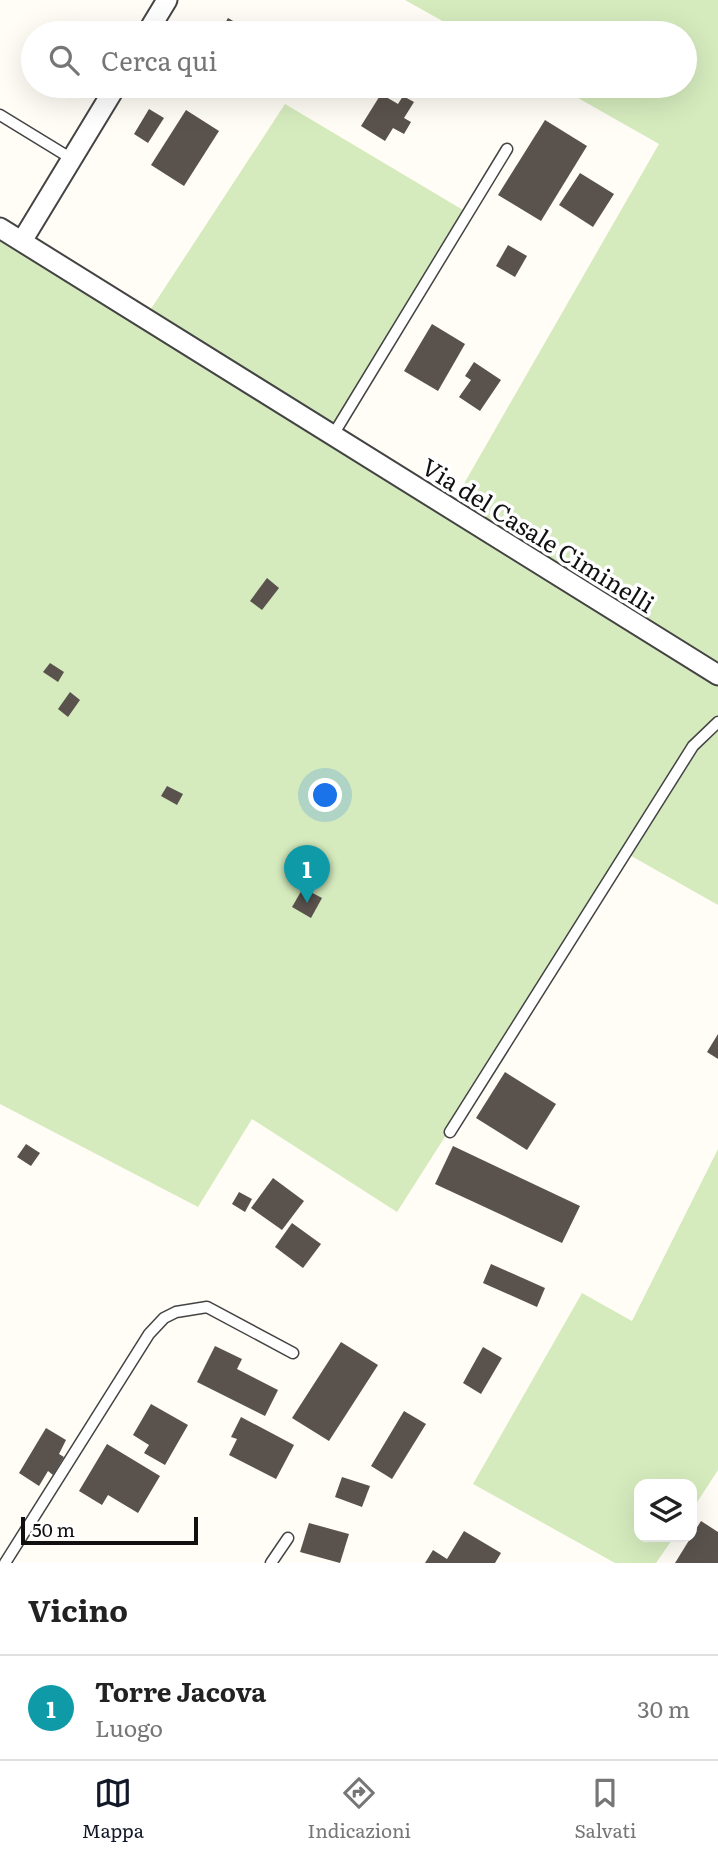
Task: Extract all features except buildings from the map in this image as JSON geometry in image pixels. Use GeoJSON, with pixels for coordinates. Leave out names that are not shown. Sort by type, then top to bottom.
{"type":"FeatureCollection","features":[{"type":"Feature","properties":{"kind":"street"},"geometry":{"type":"LineString","coordinates":[[154,21],[167,0]]}},
{"type":"Feature","properties":{"kind":"street"},"geometry":{"type":"LineString","coordinates":[[22,241],[109,98]]}},
{"type":"Feature","properties":{"kind":"street","name":"Via del Casale Ciminelli"},"geometry":{"type":"LineString","coordinates":[[0,228],[718,675]]}},
{"type":"Feature","properties":{"kind":"lane"},"geometry":{"type":"LineString","coordinates":[[0,115],[72,159]]}},
{"type":"Feature","properties":{"kind":"lane"},"geometry":{"type":"LineString","coordinates":[[333,435],[507,149]]}},
{"type":"Feature","properties":{"kind":"lane"},"geometry":{"type":"LineString","coordinates":[[450,1132],[693,746],[718,722]]}},
{"type":"Feature","properties":{"kind":"lane"},"geometry":{"type":"LineString","coordinates":[[5,1563],[131,1360],[164,1318],[194,1307],[207,1307],[293,1353]]}},
{"type":"Feature","properties":{"kind":"lane"},"geometry":{"type":"LineString","coordinates":[[271,1563],[288,1538]]}},
{"type":"Feature","properties":{"kind":"green space"},"geometry":{"type":"Polygon","coordinates":[[[405,0],[718,0],[718,905],[626,853],[397,1212],[252,1119],[198,1207],[0,1104],[0,228],[145,318],[285,104],[468,213],[333,435],[450,508],[659,144],[578,98],[697,98],[697,21],[443,21],[405,0]]]}},
{"type":"Feature","properties":{"kind":"green space"},"geometry":{"type":"Polygon","coordinates":[[[718,1149],[718,1470],[697,1502],[697,1479],[634,1479],[634,1542],[671,1542],[656,1563],[615,1563],[473,1484],[582,1293],[632,1321],[718,1149]]]}},
{"type":"Feature","properties":{"kind":"place","name":"Torre Jacova"},"geometry":{"type":"Point","coordinates":[307,903]}}]}
